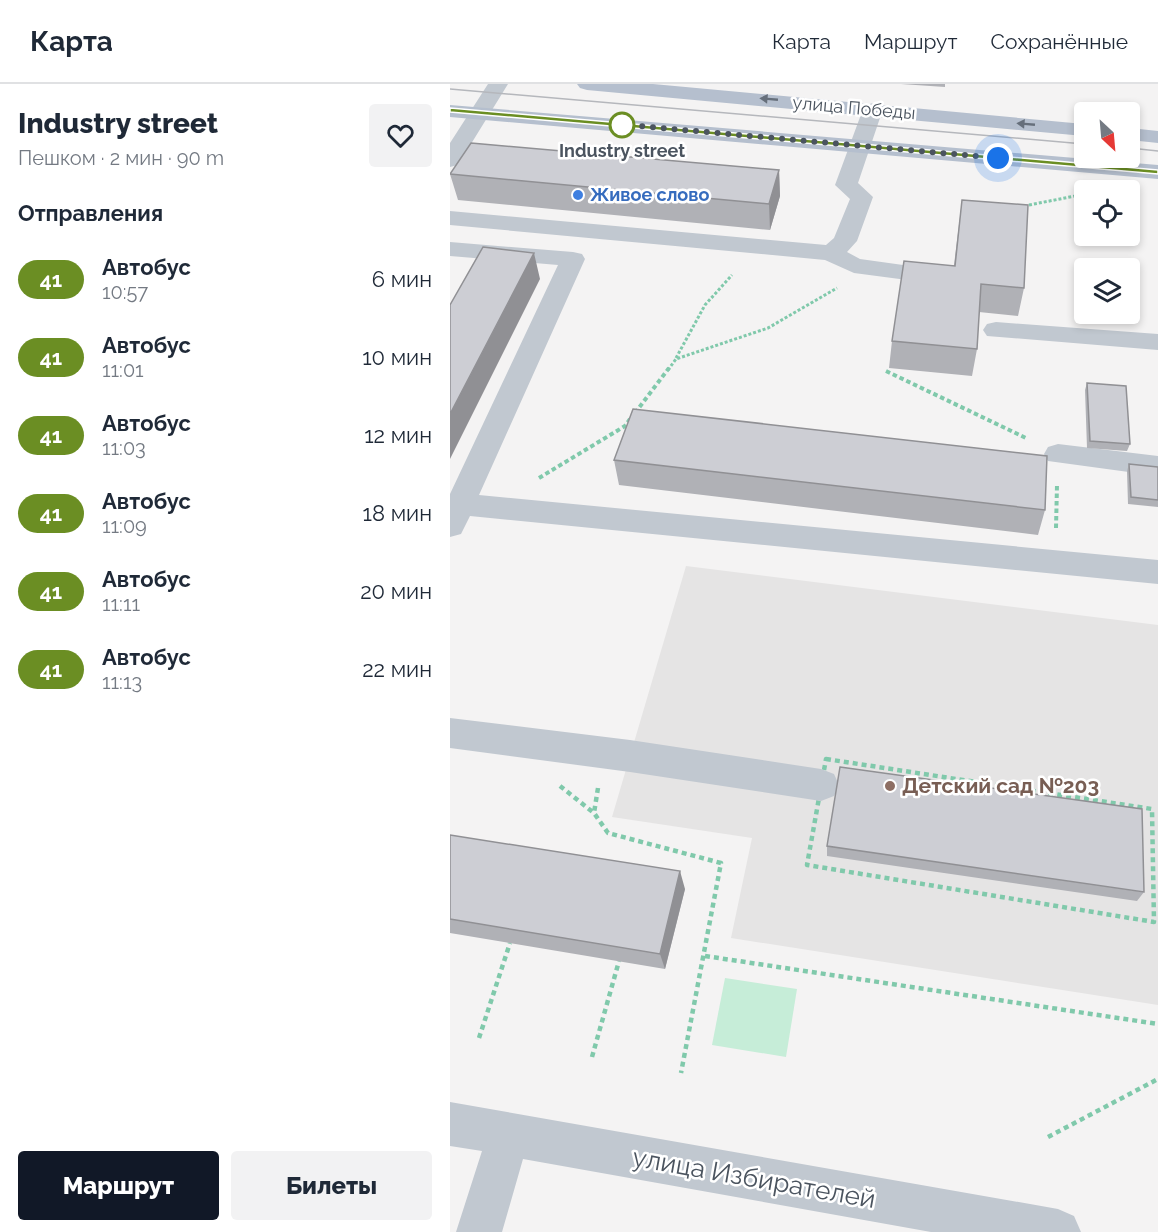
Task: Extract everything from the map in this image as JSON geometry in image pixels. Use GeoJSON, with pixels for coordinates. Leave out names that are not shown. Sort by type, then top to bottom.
{"type":"FeatureCollection","features":[{"type":"Feature","properties":{"kind":"main road","name":"улица Победы"},"geometry":{"type":"LineString","coordinates":[[587,84],[1074,129]]}},
{"type":"Feature","properties":{"kind":"main road","name":"улица Победы"},"geometry":{"type":"LineString","coordinates":[[450,111],[1158,172]]}},
{"type":"Feature","properties":{"kind":"main road"},"geometry":{"type":"LineString","coordinates":[[1140,135],[1158,137]]}},
{"type":"Feature","properties":{"kind":"street"},"geometry":{"type":"LineString","coordinates":[[450,160],[498,84]]}},
{"type":"Feature","properties":{"kind":"street"},"geometry":{"type":"LineString","coordinates":[[831,253],[845,241],[862,197],[846,184],[873,109]]}},
{"type":"Feature","properties":{"kind":"street"},"geometry":{"type":"LineString","coordinates":[[450,218],[831,253],[854,266],[930,275]]}},
{"type":"Feature","properties":{"kind":"street"},"geometry":{"type":"LineString","coordinates":[[450,249],[573,259],[455,515]]}},
{"type":"Feature","properties":{"kind":"street"},"geometry":{"type":"LineString","coordinates":[[996,330],[1158,342]]}},
{"type":"Feature","properties":{"kind":"street"},"geometry":{"type":"LineString","coordinates":[[1058,454],[1158,466]]}},
{"type":"Feature","properties":{"kind":"street"},"geometry":{"type":"LineString","coordinates":[[455,515],[493,507],[1158,572]]}},
{"type":"Feature","properties":{"kind":"street"},"geometry":{"type":"LineString","coordinates":[[450,733],[821,785]]}},
{"type":"Feature","properties":{"kind":"street","name":"улица Избирателей"},"geometry":{"type":"LineString","coordinates":[[450,1124],[1058,1232]]}},
{"type":"Feature","properties":{"kind":"street"},"geometry":{"type":"LineString","coordinates":[[479,1232],[509,1134]]}},
{"type":"Feature","properties":{"kind":"path"},"geometry":{"type":"LineString","coordinates":[[1029,205],[1074,196]]}},
{"type":"Feature","properties":{"kind":"path"},"geometry":{"type":"LineString","coordinates":[[493,507],[625,426],[676,358],[705,306],[758,245]]}},
{"type":"Feature","properties":{"kind":"path"},"geometry":{"type":"LineString","coordinates":[[676,358],[768,328],[845,284]]}},
{"type":"Feature","properties":{"kind":"path"},"geometry":{"type":"LineString","coordinates":[[886,371],[1058,454],[1055,562]]}},
{"type":"Feature","properties":{"kind":"path"},"geometry":{"type":"LineString","coordinates":[[604,753],[594,813],[608,833],[722,863],[681,1073]]}},
{"type":"Feature","properties":{"kind":"path"},"geometry":{"type":"LineString","coordinates":[[826,759],[1152,809],[1154,922],[807,865],[821,785],[826,759]]}},
{"type":"Feature","properties":{"kind":"path"},"geometry":{"type":"LineString","coordinates":[[478,1038],[510,943]]}},
{"type":"Feature","properties":{"kind":"path"},"geometry":{"type":"LineString","coordinates":[[705,956],[1158,1024]]}},
{"type":"Feature","properties":{"kind":"path"},"geometry":{"type":"LineString","coordinates":[[592,1057],[619,961]]}},
{"type":"Feature","properties":{"kind":"path"},"geometry":{"type":"LineString","coordinates":[[1048,1137],[1158,1078]]}},
{"type":"Feature","properties":{"kind":"shaded area","name":"Детский сад №203"},"geometry":{"type":"Polygon","coordinates":[[[686,566],[1158,625],[1158,1005],[731,938],[752,838],[612,817],[686,566]]]}},
{"type":"Feature","properties":{"kind":"green space"},"geometry":{"type":"Polygon","coordinates":[[[725,978],[797,989],[786,1057],[712,1045],[725,978]]]}},
{"type":"Feature","properties":{"kind":"building"},"geometry":{"type":"Polygon","coordinates":[[[471,143],[779,170],[769,204],[450,174],[471,143]]]}},
{"type":"Feature","properties":{"kind":"building"},"geometry":{"type":"Polygon","coordinates":[[[962,200],[1028,205],[1024,288],[981,284],[977,349],[892,341],[904,261],[955,266],[962,200]]]}},
{"type":"Feature","properties":{"kind":"building"},"geometry":{"type":"Polygon","coordinates":[[[483,247],[534,253],[450,414],[450,305],[483,247]]]}},
{"type":"Feature","properties":{"kind":"building"},"geometry":{"type":"Polygon","coordinates":[[[1087,383],[1126,386],[1130,444],[1090,441],[1087,383]]]}},
{"type":"Feature","properties":{"kind":"building"},"geometry":{"type":"Polygon","coordinates":[[[633,409],[1047,456],[1045,510],[614,460],[633,409]]]}},
{"type":"Feature","properties":{"kind":"building"},"geometry":{"type":"Polygon","coordinates":[[[1129,464],[1158,467],[1158,500],[1131,497],[1129,464]]]}},
{"type":"Feature","properties":{"kind":"building"},"geometry":{"type":"Polygon","coordinates":[[[840,767],[1142,809],[1144,892],[827,846],[840,767]]]}},
{"type":"Feature","properties":{"kind":"building"},"geometry":{"type":"Polygon","coordinates":[[[450,835],[680,871],[660,954],[450,919],[450,835]]]}},
{"type":"Feature","properties":{"kind":"tram line"},"geometry":{"type":"LineString","coordinates":[[450,89],[1074,143]]}},
{"type":"Feature","properties":{"kind":"tram line"},"geometry":{"type":"LineString","coordinates":[[1140,149],[1158,151]]}},
{"type":"Feature","properties":{"kind":"bus line","name":"41"},"geometry":{"type":"LineString","coordinates":[[450,111],[1158,172]]}},
{"type":"Feature","properties":{"kind":"place","name":"Industry street"},"geometry":{"type":"Point","coordinates":[622,125]}},
{"type":"Feature","properties":{"kind":"place","name":"Живое слово"},"geometry":{"type":"Point","coordinates":[578,195]}},
{"type":"Feature","properties":{"kind":"place","name":"Детский сад №203"},"geometry":{"type":"Point","coordinates":[890,786]}},
{"type":"Feature","properties":{"kind":"route"},"geometry":{"type":"LineString","coordinates":[[622,125],[616,124],[998,158]]}}]}
